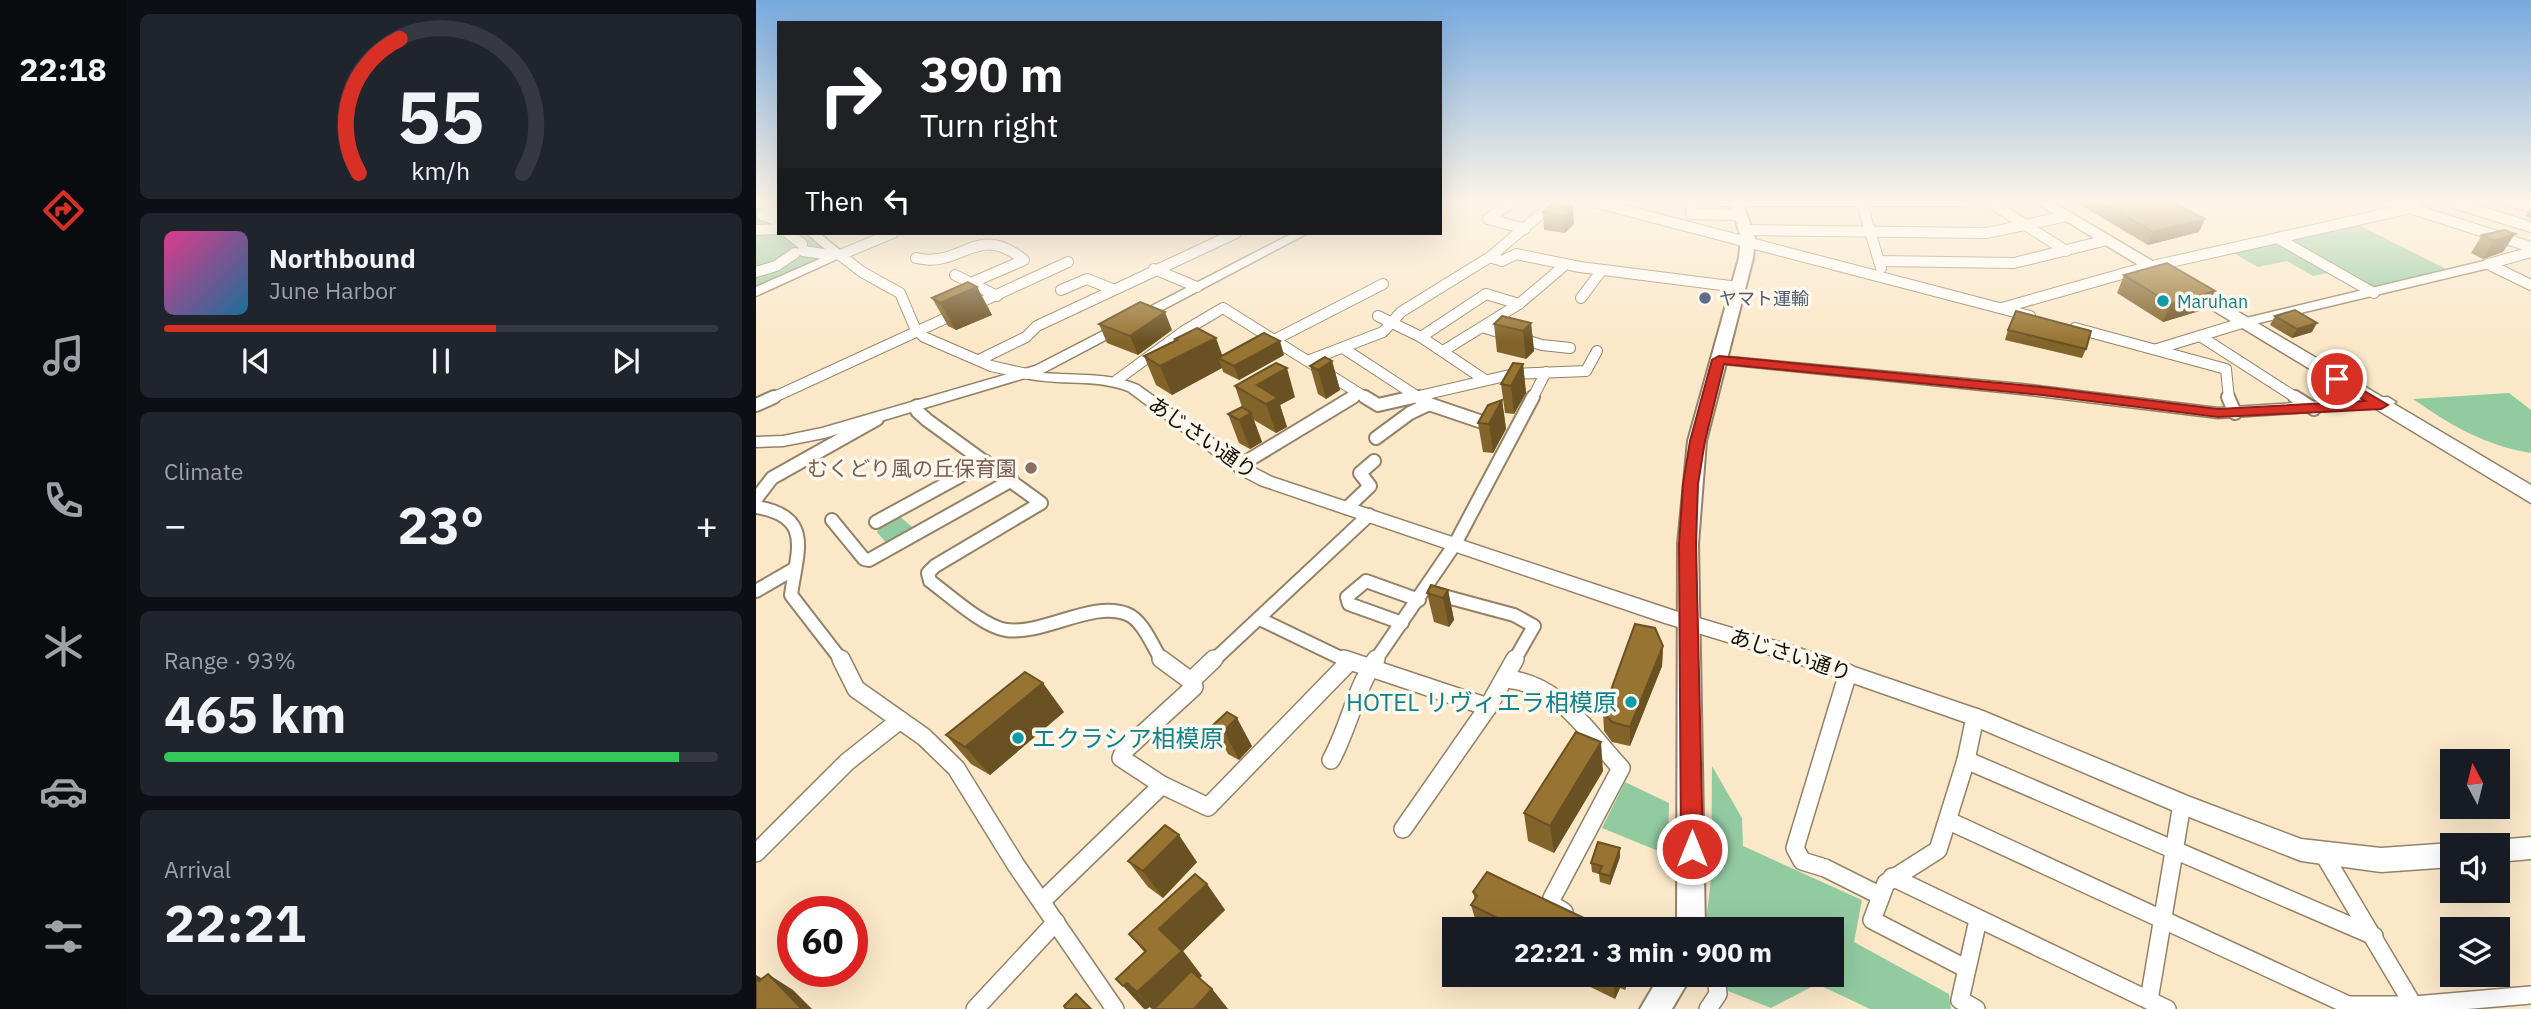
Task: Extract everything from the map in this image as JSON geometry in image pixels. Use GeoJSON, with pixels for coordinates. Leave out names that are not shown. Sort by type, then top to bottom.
{"type":"FeatureCollection","features":[{"type":"Feature","properties":{"kind":"highway"},"geometry":{"type":"LineString","coordinates":[[2121,248],[2153,265]]}},
{"type":"Feature","properties":{"kind":"highway"},"geometry":{"type":"LineString","coordinates":[[2126,248],[2531,495]]}},
{"type":"Feature","properties":{"kind":"highway"},"geometry":{"type":"LineString","coordinates":[[2384,404],[2531,488]]}},
{"type":"Feature","properties":{"kind":"main road"},"geometry":{"type":"LineString","coordinates":[[1691,917],[1691,484],[1697,441],[1738,287],[1740,248]]}},
{"type":"Feature","properties":{"kind":"main road"},"geometry":{"type":"LineString","coordinates":[[1655,1009],[1669,987]]}},
{"type":"Feature","properties":{"kind":"street"},"geometry":{"type":"LineString","coordinates":[[828,248],[862,272],[900,293],[919,332],[979,360],[1055,379],[1117,380],[1222,308],[1310,360],[1378,405],[1485,380],[1546,372],[1586,371],[1597,351]]}},
{"type":"Feature","properties":{"kind":"street"},"geometry":{"type":"LineString","coordinates":[[756,292],[853,248]]}},
{"type":"Feature","properties":{"kind":"street"},"geometry":{"type":"LineString","coordinates":[[916,258],[930,262],[969,248]]}},
{"type":"Feature","properties":{"kind":"street"},"geometry":{"type":"LineString","coordinates":[[971,283],[1024,260],[1002,248]]}},
{"type":"Feature","properties":{"kind":"street"},"geometry":{"type":"LineString","coordinates":[[979,360],[1026,337],[1037,326],[1202,248]]}},
{"type":"Feature","properties":{"kind":"street"},"geometry":{"type":"LineString","coordinates":[[756,442],[812,435],[1027,374],[1067,356],[1273,248]]}},
{"type":"Feature","properties":{"kind":"street"},"geometry":{"type":"LineString","coordinates":[[1310,360],[1383,332],[1401,312],[1501,248]]}},
{"type":"Feature","properties":{"kind":"street"},"geometry":{"type":"LineString","coordinates":[[1812,248],[1883,278],[2039,318]]}},
{"type":"Feature","properties":{"kind":"street"},"geometry":{"type":"LineString","coordinates":[[1875,248],[1883,278]]}},
{"type":"Feature","properties":{"kind":"street"},"geometry":{"type":"LineString","coordinates":[[2062,248],[2066,251]]}},
{"type":"Feature","properties":{"kind":"street"},"geometry":{"type":"LineString","coordinates":[[1879,261],[2014,263],[2077,248]]}},
{"type":"Feature","properties":{"kind":"street"},"geometry":{"type":"LineString","coordinates":[[2001,308],[2153,265],[2231,248]]}},
{"type":"Feature","properties":{"kind":"street"},"geometry":{"type":"LineString","coordinates":[[2295,248],[2374,293]]}},
{"type":"Feature","properties":{"kind":"street"},"geometry":{"type":"LineString","coordinates":[[756,272],[776,266],[804,251],[835,255]]}},
{"type":"Feature","properties":{"kind":"street"},"geometry":{"type":"LineString","coordinates":[[2156,349],[2248,322],[2531,253]]}},
{"type":"Feature","properties":{"kind":"street"},"geometry":{"type":"LineString","coordinates":[[1490,257],[1504,261],[1516,254],[1602,270],[1738,287]]}},
{"type":"Feature","properties":{"kind":"street"},"geometry":{"type":"LineString","coordinates":[[756,405],[1068,262]]}},
{"type":"Feature","properties":{"kind":"street"},"geometry":{"type":"LineString","coordinates":[[1443,351],[1485,328],[1519,304],[1565,264]]}},
{"type":"Feature","properties":{"kind":"street"},"geometry":{"type":"LineString","coordinates":[[2488,264],[2531,285]]}},
{"type":"Feature","properties":{"kind":"street"},"geometry":{"type":"LineString","coordinates":[[1154,269],[1197,287]]}},
{"type":"Feature","properties":{"kind":"street"},"geometry":{"type":"LineString","coordinates":[[1581,298],[1602,270]]}},
{"type":"Feature","properties":{"kind":"street"},"geometry":{"type":"LineString","coordinates":[[955,275],[998,296]]}},
{"type":"Feature","properties":{"kind":"street"},"geometry":{"type":"LineString","coordinates":[[1061,290],[1085,279],[1112,289]]}},
{"type":"Feature","properties":{"kind":"street"},"geometry":{"type":"LineString","coordinates":[[1276,339],[1364,297],[1383,284]]}},
{"type":"Feature","properties":{"kind":"street"},"geometry":{"type":"LineString","coordinates":[[1421,337],[1486,294],[1519,304]]}},
{"type":"Feature","properties":{"kind":"street"},"geometry":{"type":"LineString","coordinates":[[1378,316],[1421,337],[1485,380]]}},
{"type":"Feature","properties":{"kind":"street"},"geometry":{"type":"LineString","coordinates":[[2066,325],[2227,370],[2226,393],[2235,413]]}},
{"type":"Feature","properties":{"kind":"street"},"geometry":{"type":"LineString","coordinates":[[1485,328],[1542,345],[1570,348]]}},
{"type":"Feature","properties":{"kind":"street"},"geometry":{"type":"LineString","coordinates":[[2200,336],[2314,409]]}},
{"type":"Feature","properties":{"kind":"street"},"geometry":{"type":"LineString","coordinates":[[1343,348],[1429,404],[1494,426]]}},
{"type":"Feature","properties":{"kind":"street"},"geometry":{"type":"LineString","coordinates":[[1719,360],[2235,413],[2384,404]]}},
{"type":"Feature","properties":{"kind":"street"},"geometry":{"type":"LineString","coordinates":[[1331,760],[1346,733],[1354,702],[1369,668],[1455,544],[1546,372]]}},
{"type":"Feature","properties":{"kind":"street","name":"あじさい通り"},"geometry":{"type":"LineString","coordinates":[[1117,380],[1133,388],[1239,466],[1266,481],[1975,717],[2271,840],[2324,855],[2381,860],[2440,856]]}},
{"type":"Feature","properties":{"kind":"street"},"geometry":{"type":"LineString","coordinates":[[1239,466],[1358,394]]}},
{"type":"Feature","properties":{"kind":"street"},"geometry":{"type":"LineString","coordinates":[[1376,438],[1410,413],[1429,404]]}},
{"type":"Feature","properties":{"kind":"street"},"geometry":{"type":"LineString","coordinates":[[916,406],[917,411],[927,420],[1013,480],[1041,503],[935,566],[928,579],[970,611],[1003,630],[1025,631],[1103,611],[1128,614],[1140,625],[1162,661],[1191,681],[1194,687],[1122,754],[1123,760],[1162,785],[1205,807],[1212,806],[1349,662]]}},
{"type":"Feature","properties":{"kind":"street"},"geometry":{"type":"LineString","coordinates":[[756,499],[766,483],[779,473],[883,416]]}},
{"type":"Feature","properties":{"kind":"street"},"geometry":{"type":"LineString","coordinates":[[1347,508],[1370,486],[1369,481],[1360,473],[1374,461]]}},
{"type":"Feature","properties":{"kind":"street"},"geometry":{"type":"LineString","coordinates":[[876,522],[986,462]]}},
{"type":"Feature","properties":{"kind":"street"},"geometry":{"type":"LineString","coordinates":[[832,520],[864,559],[869,560],[1013,480]]}},
{"type":"Feature","properties":{"kind":"street"},"geometry":{"type":"LineString","coordinates":[[756,507],[778,512],[797,529],[800,546],[794,569],[793,598],[840,657],[851,682],[924,737],[956,768],[1115,1009]]}},
{"type":"Feature","properties":{"kind":"street"},"geometry":{"type":"LineString","coordinates":[[1191,681],[1368,515]]}},
{"type":"Feature","properties":{"kind":"street"},"geometry":{"type":"LineString","coordinates":[[756,591],[794,569]]}},
{"type":"Feature","properties":{"kind":"street"},"geometry":{"type":"LineString","coordinates":[[1402,623],[1349,604],[1347,597],[1359,584],[1366,581],[1533,623],[1532,630],[1507,671],[1506,679],[1404,828]]}},
{"type":"Feature","properties":{"kind":"street"},"geometry":{"type":"LineString","coordinates":[[1260,619],[1349,662],[1488,707]]}},
{"type":"Feature","properties":{"kind":"street"},"geometry":{"type":"LineString","coordinates":[[1849,673],[1796,853],[1802,861],[1825,868],[1880,895]]}},
{"type":"Feature","properties":{"kind":"street"},"geometry":{"type":"LineString","coordinates":[[1506,679],[1516,679],[1546,691],[1570,708],[1621,768],[1552,898],[1555,906],[1573,917]]}},
{"type":"Feature","properties":{"kind":"street"},"geometry":{"type":"LineString","coordinates":[[1965,968],[1872,920],[1880,895],[1892,877],[1938,850],[1966,760],[1975,717]]}},
{"type":"Feature","properties":{"kind":"street"},"geometry":{"type":"LineString","coordinates":[[756,853],[847,762],[900,720]]}},
{"type":"Feature","properties":{"kind":"street"},"geometry":{"type":"LineString","coordinates":[[1966,760],[2374,936]]}},
{"type":"Feature","properties":{"kind":"street"},"geometry":{"type":"LineString","coordinates":[[1042,901],[1162,785]]}},
{"type":"Feature","properties":{"kind":"street"},"geometry":{"type":"LineString","coordinates":[[2149,1000],[2182,804]]}},
{"type":"Feature","properties":{"kind":"street"},"geometry":{"type":"LineString","coordinates":[[1949,821],[2348,1005],[2415,1007],[2531,995]]}},
{"type":"Feature","properties":{"kind":"street"},"geometry":{"type":"LineString","coordinates":[[2510,850],[2531,848]]}},
{"type":"Feature","properties":{"kind":"street"},"geometry":{"type":"LineString","coordinates":[[2324,855],[2415,1007]]}},
{"type":"Feature","properties":{"kind":"street"},"geometry":{"type":"LineString","coordinates":[[1892,877],[2167,1009]]}},
{"type":"Feature","properties":{"kind":"street"},"geometry":{"type":"LineString","coordinates":[[1976,1009],[1960,1000],[1965,968],[1978,920]]}},
{"type":"Feature","properties":{"kind":"street"},"geometry":{"type":"LineString","coordinates":[[975,1009],[1056,922]]}},
{"type":"Feature","properties":{"kind":"street"},"geometry":{"type":"LineString","coordinates":[[1708,1009],[1715,1003],[1718,987]]}},
{"type":"Feature","properties":{"kind":"green space"},"geometry":{"type":"Polygon","coordinates":[[[756,248],[824,248],[831,253],[827,258],[756,289],[756,248]]]}},
{"type":"Feature","properties":{"kind":"green space"},"geometry":{"type":"Polygon","coordinates":[[[2243,248],[2292,248],[2333,272],[2313,276],[2287,261],[2258,267],[2230,251],[2243,248]]]}},
{"type":"Feature","properties":{"kind":"green space"},"geometry":{"type":"Polygon","coordinates":[[[2299,248],[2405,248],[2448,270],[2372,288],[2299,248]]]}},
{"type":"Feature","properties":{"kind":"green space"},"geometry":{"type":"Polygon","coordinates":[[[2509,393],[2531,410],[2531,453],[2484,440],[2413,399],[2509,393]]]}},
{"type":"Feature","properties":{"kind":"green space"},"geometry":{"type":"Polygon","coordinates":[[[898,515],[917,531],[891,549],[877,532],[880,527],[876,522],[898,515]]]}},
{"type":"Feature","properties":{"kind":"green space"},"geometry":{"type":"Polygon","coordinates":[[[1712,766],[1742,818],[1743,846],[1862,900],[1854,942],[1949,994],[1951,1009],[1870,1009],[1823,987],[1844,987],[1844,917],[1706,917],[1711,880],[1712,766]]]}},
{"type":"Feature","properties":{"kind":"green space"},"geometry":{"type":"Polygon","coordinates":[[[1625,782],[1669,803],[1668,855],[1602,828],[1625,782]]]}},
{"type":"Feature","properties":{"kind":"green space"},"geometry":{"type":"Polygon","coordinates":[[[1727,987],[1811,987],[1771,1008],[1728,991],[1727,987]]]}},
{"type":"Feature","properties":{"kind":"building"},"geometry":{"type":"Polygon","coordinates":[[[2167,263],[2215,291],[2171,304],[2124,275],[2167,263]]]}},
{"type":"Feature","properties":{"kind":"building"},"geometry":{"type":"Polygon","coordinates":[[[968,282],[977,287],[940,303],[932,298],[968,282]]]}},
{"type":"Feature","properties":{"kind":"building"},"geometry":{"type":"Polygon","coordinates":[[[1140,302],[1165,312],[1130,336],[1099,324],[1140,302]]]}},
{"type":"Feature","properties":{"kind":"building"},"geometry":{"type":"Polygon","coordinates":[[[2295,310],[2317,323],[2297,329],[2275,316],[2295,310]]]}},
{"type":"Feature","properties":{"kind":"building"},"geometry":{"type":"Polygon","coordinates":[[[2016,311],[2091,331],[2086,349],[2008,330],[2016,311]]]}},
{"type":"Feature","properties":{"kind":"building"},"geometry":{"type":"Polygon","coordinates":[[[1502,316],[1531,323],[1523,331],[1494,324],[1502,316]]]}},
{"type":"Feature","properties":{"kind":"building"},"geometry":{"type":"Polygon","coordinates":[[[1197,328],[1216,338],[1160,366],[1144,356],[1177,340],[1175,339],[1197,328]]]}},
{"type":"Feature","properties":{"kind":"building"},"geometry":{"type":"Polygon","coordinates":[[[1264,333],[1280,341],[1234,366],[1218,358],[1264,333]]]}},
{"type":"Feature","properties":{"kind":"building"},"geometry":{"type":"Polygon","coordinates":[[[1325,357],[1332,361],[1318,370],[1310,366],[1325,357]]]}},
{"type":"Feature","properties":{"kind":"building"},"geometry":{"type":"Polygon","coordinates":[[[1276,363],[1287,368],[1257,385],[1278,398],[1266,404],[1235,386],[1276,363]]]}},
{"type":"Feature","properties":{"kind":"building"},"geometry":{"type":"Polygon","coordinates":[[[1513,363],[1523,364],[1511,386],[1501,384],[1513,363]]]}},
{"type":"Feature","properties":{"kind":"building"},"geometry":{"type":"Polygon","coordinates":[[[1502,400],[1489,424],[1478,423],[1488,405],[1502,400]]]}},
{"type":"Feature","properties":{"kind":"building"},"geometry":{"type":"Polygon","coordinates":[[[1242,407],[1251,413],[1239,420],[1228,414],[1242,407]]]}},
{"type":"Feature","properties":{"kind":"building"},"geometry":{"type":"Polygon","coordinates":[[[1431,585],[1448,590],[1443,598],[1427,593],[1431,585]]]}},
{"type":"Feature","properties":{"kind":"building","name":"HOTEL リヴィエラ相模原"},"geometry":{"type":"Polygon","coordinates":[[[1635,624],[1655,628],[1663,646],[1630,727],[1612,722],[1603,712],[1635,624]]]}},
{"type":"Feature","properties":{"kind":"building"},"geometry":{"type":"Polygon","coordinates":[[[1025,672],[1043,683],[965,747],[946,735],[1025,672]]]}},
{"type":"Feature","properties":{"kind":"building"},"geometry":{"type":"Polygon","coordinates":[[[1227,712],[1237,718],[1224,731],[1213,725],[1227,712]]]}},
{"type":"Feature","properties":{"kind":"building"},"geometry":{"type":"Polygon","coordinates":[[[1576,732],[1601,742],[1550,826],[1524,813],[1576,732]]]}},
{"type":"Feature","properties":{"kind":"building"},"geometry":{"type":"Polygon","coordinates":[[[1165,825],[1179,835],[1143,871],[1128,861],[1165,825]]]}},
{"type":"Feature","properties":{"kind":"building"},"geometry":{"type":"Polygon","coordinates":[[[1598,842],[1620,848],[1610,876],[1599,873],[1602,866],[1591,863],[1598,842]]]}},
{"type":"Feature","properties":{"kind":"building"},"geometry":{"type":"Polygon","coordinates":[[[1487,872],[1582,917],[1496,917],[1471,905],[1477,896],[1473,892],[1487,872]]]}},
{"type":"Feature","properties":{"kind":"building"},"geometry":{"type":"Polygon","coordinates":[[[1195,874],[1207,884],[1159,929],[1182,951],[1137,992],[1127,983],[1123,986],[1116,979],[1146,951],[1129,934],[1195,874]]]}},
{"type":"Feature","properties":{"kind":"building"},"geometry":{"type":"Polygon","coordinates":[[[1191,971],[1212,989],[1194,1009],[1154,1009],[1191,971]]]}},
{"type":"Feature","properties":{"kind":"building"},"geometry":{"type":"Polygon","coordinates":[[[768,974],[777,983],[777,987],[781,987],[802,1009],[756,1009],[756,978],[759,981],[768,974]]]}},
{"type":"Feature","properties":{"kind":"building"},"geometry":{"type":"Polygon","coordinates":[[[1076,994],[1091,1009],[1066,1009],[1064,1006],[1076,994]]]}},
{"type":"Feature","properties":{"kind":"place","name":"ヤマト運輸"},"geometry":{"type":"Point","coordinates":[1705,298]}},
{"type":"Feature","properties":{"kind":"place","name":"Maruhan"},"geometry":{"type":"Point","coordinates":[2163,301]}},
{"type":"Feature","properties":{"kind":"place","name":"むくどり風の丘保育園"},"geometry":{"type":"Point","coordinates":[1031,468]}},
{"type":"Feature","properties":{"kind":"place","name":"HOTEL リヴィエラ相模原"},"geometry":{"type":"Point","coordinates":[1631,702]}},
{"type":"Feature","properties":{"kind":"place","name":"エクラシア相模原"},"geometry":{"type":"Point","coordinates":[1018,738]}},
{"type":"Feature","properties":{"kind":"route"},"geometry":{"type":"LineString","coordinates":[[1692,849],[1688,544],[1691,484],[1697,441],[1719,360],[2042,391],[2218,413],[2381,405],[2337,379]]}}]}
